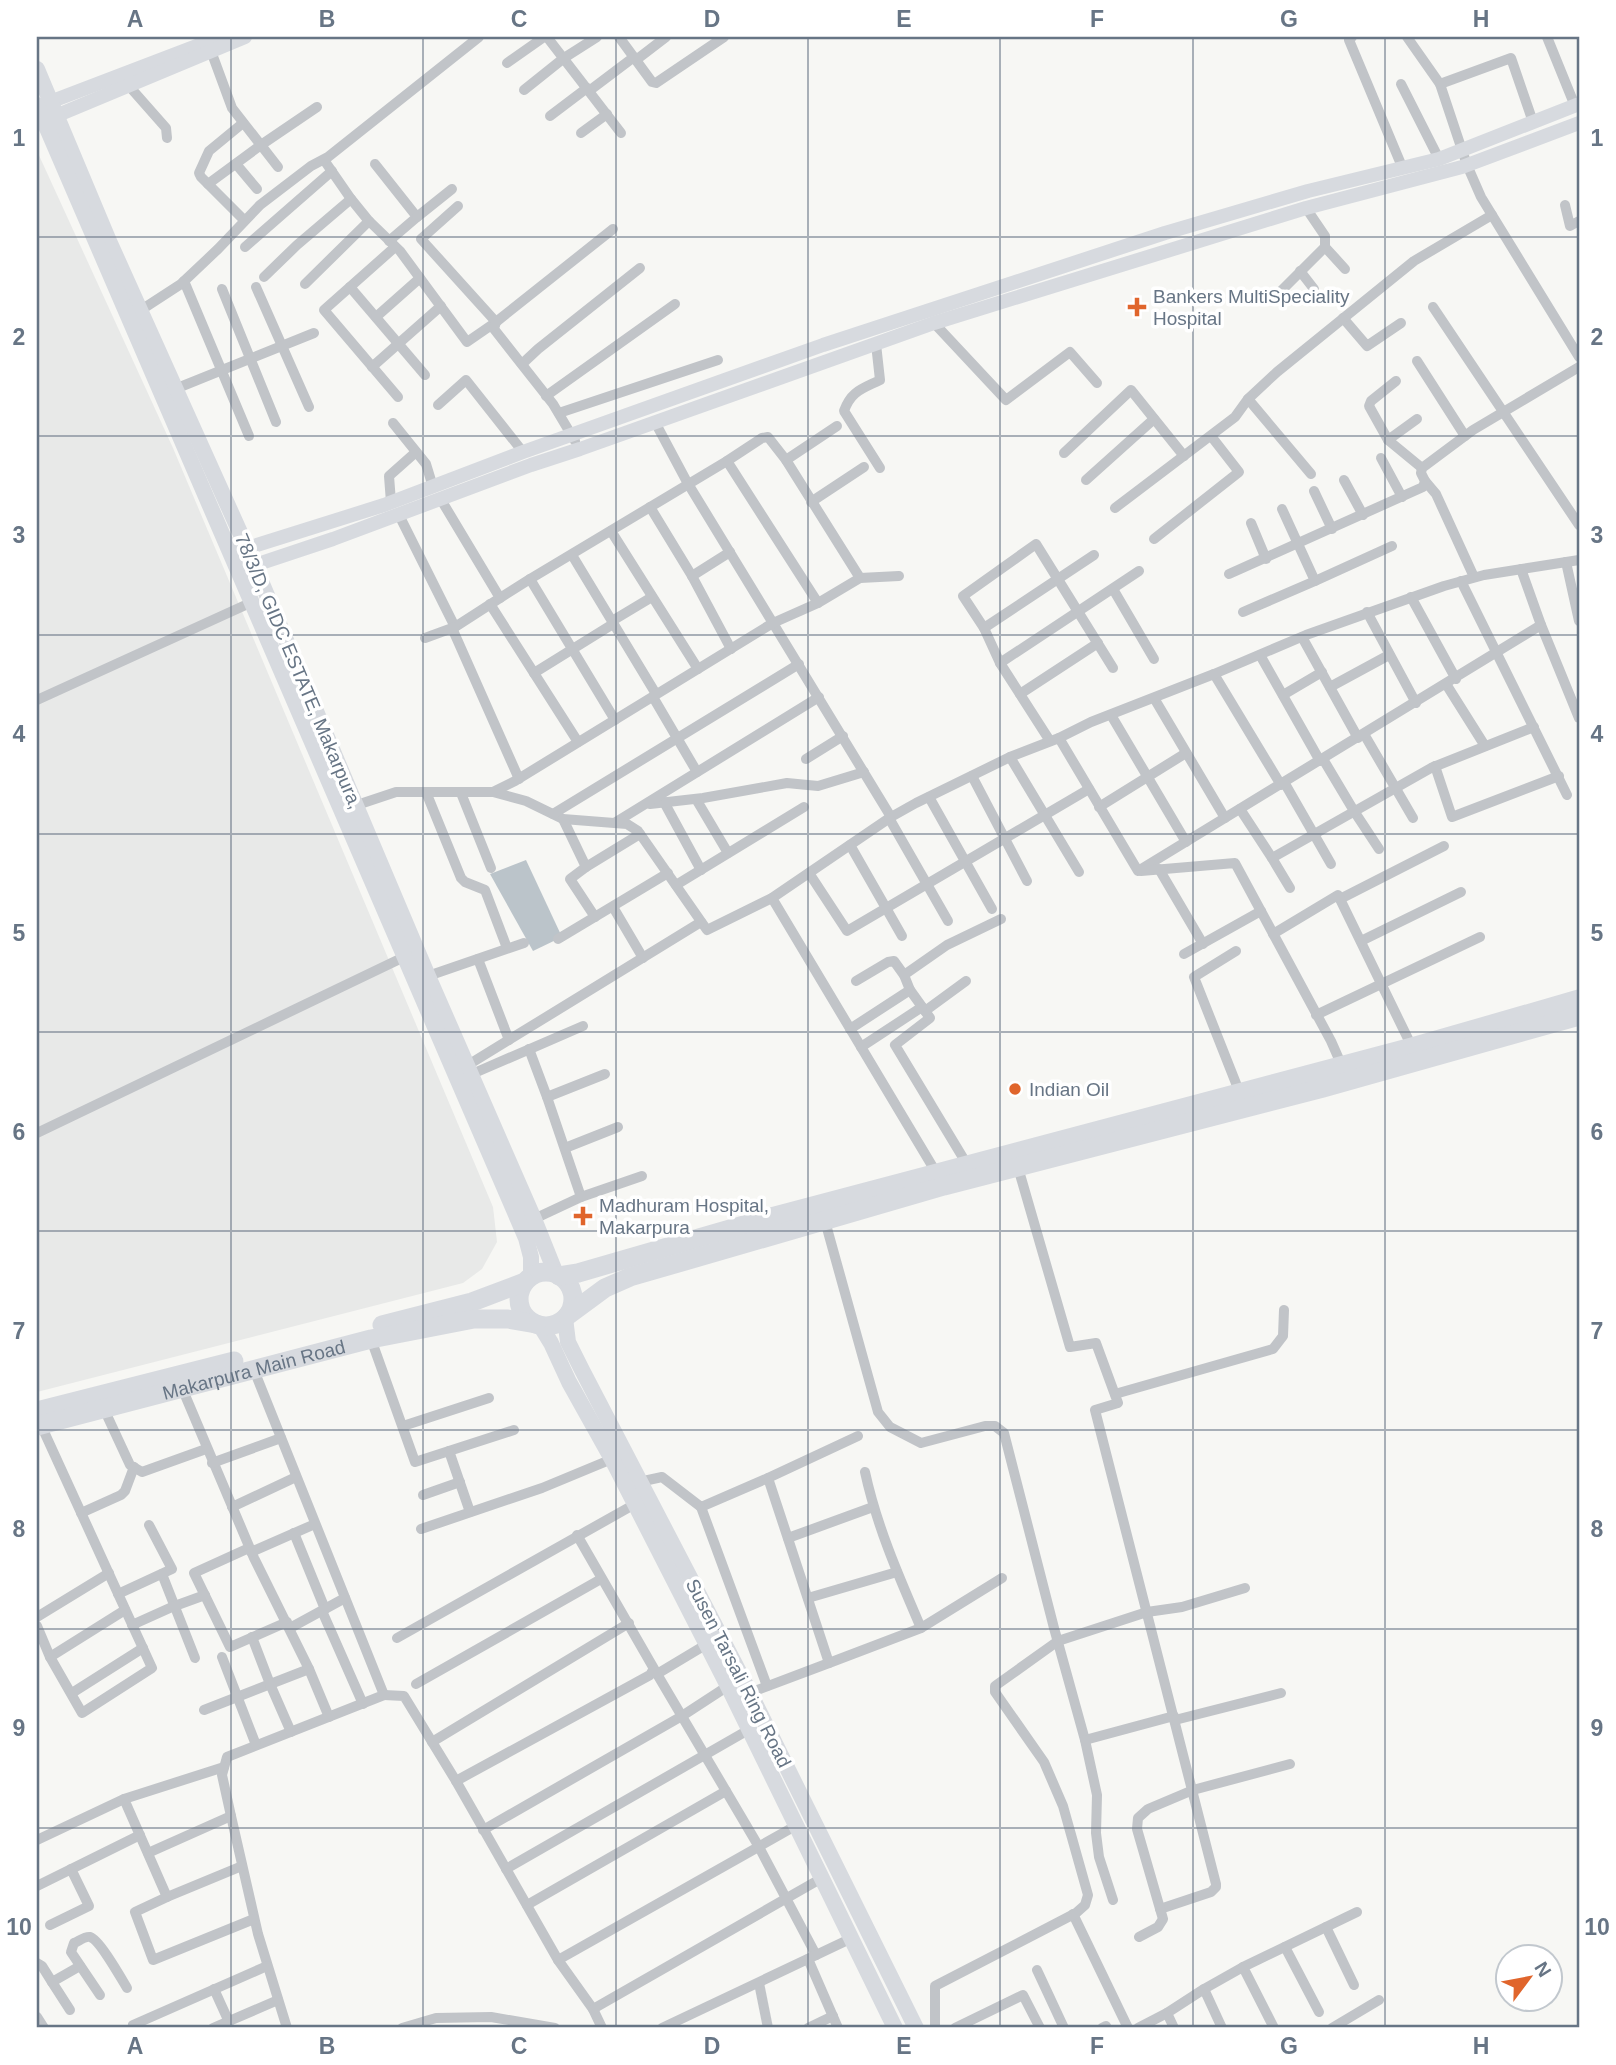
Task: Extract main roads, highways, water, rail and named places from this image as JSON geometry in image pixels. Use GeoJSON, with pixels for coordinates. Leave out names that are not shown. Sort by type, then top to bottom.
{"type":"FeatureCollection","features":[{"type":"Feature","properties":{"kind":"highway"},"geometry":{"type":"LineString","coordinates":[[1243,1100],[1342,1066],[1416,1054],[1579,999]]}},
{"type":"Feature","properties":{"kind":"highway"},"geometry":{"type":"LineString","coordinates":[[473,1311],[538,1325],[553,1325],[605,1288],[630,1277],[825,1221],[1016,1161],[1416,1054],[1579,1016]]}},
{"type":"Feature","properties":{"kind":"highway"},"geometry":{"type":"LineString","coordinates":[[473,1311],[539,1273],[578,1273],[762,1220],[968,1166],[1016,1161]]}},
{"type":"Feature","properties":{"kind":"highway"},"geometry":{"type":"LineString","coordinates":[[557,1275],[572,1292],[571,1309],[566,1317]]}},
{"type":"Feature","properties":{"kind":"highway"},"geometry":{"type":"LineString","coordinates":[[528,1279],[519,1297],[519,1306],[528,1320],[538,1325]]}},
{"type":"Feature","properties":{"kind":"highway","name":"Makarpura Main Road"},"geometry":{"type":"LineString","coordinates":[[38,1421],[104,1409],[473,1311]]}},
{"type":"Feature","properties":{"kind":"highway","name":"Makarpura Main Road"},"geometry":{"type":"LineString","coordinates":[[38,1421],[473,1311]]}},
{"type":"Feature","properties":{"kind":"main road","name":"78/3/D, GIDC ESTATE, Makarpura,"},"geometry":{"type":"LineString","coordinates":[[37,69],[45,110],[230,554],[245,568],[357,806],[557,1275]]}},
{"type":"Feature","properties":{"kind":"main road","name":"78/3/D, GIDC ESTATE, Makarpura,"},"geometry":{"type":"LineString","coordinates":[[45,110],[141,310],[247,548],[245,568],[250,603],[526,1238],[531,1257],[528,1279]]}},
{"type":"Feature","properties":{"kind":"main road","name":"Susen Tarsali Ring Road"},"geometry":{"type":"LineString","coordinates":[[566,1317],[568,1342],[639,1482],[738,1692],[916,2028]]}},
{"type":"Feature","properties":{"kind":"main road","name":"Susen Tarsali Ring Road"},"geometry":{"type":"LineString","coordinates":[[538,1325],[551,1343],[707,1644],[738,1692],[750,1729],[895,2028]]}},
{"type":"Feature","properties":{"kind":"place","name":"Bankers MultiSpeciality Hospital"},"geometry":{"type":"Point","coordinates":[1137,307]}},
{"type":"Feature","properties":{"kind":"place","name":"Indian Oil"},"geometry":{"type":"Point","coordinates":[1015,1089]}},
{"type":"Feature","properties":{"kind":"place","name":"Madhuram Hospital, Makarpura"},"geometry":{"type":"Point","coordinates":[583,1216]}}]}
